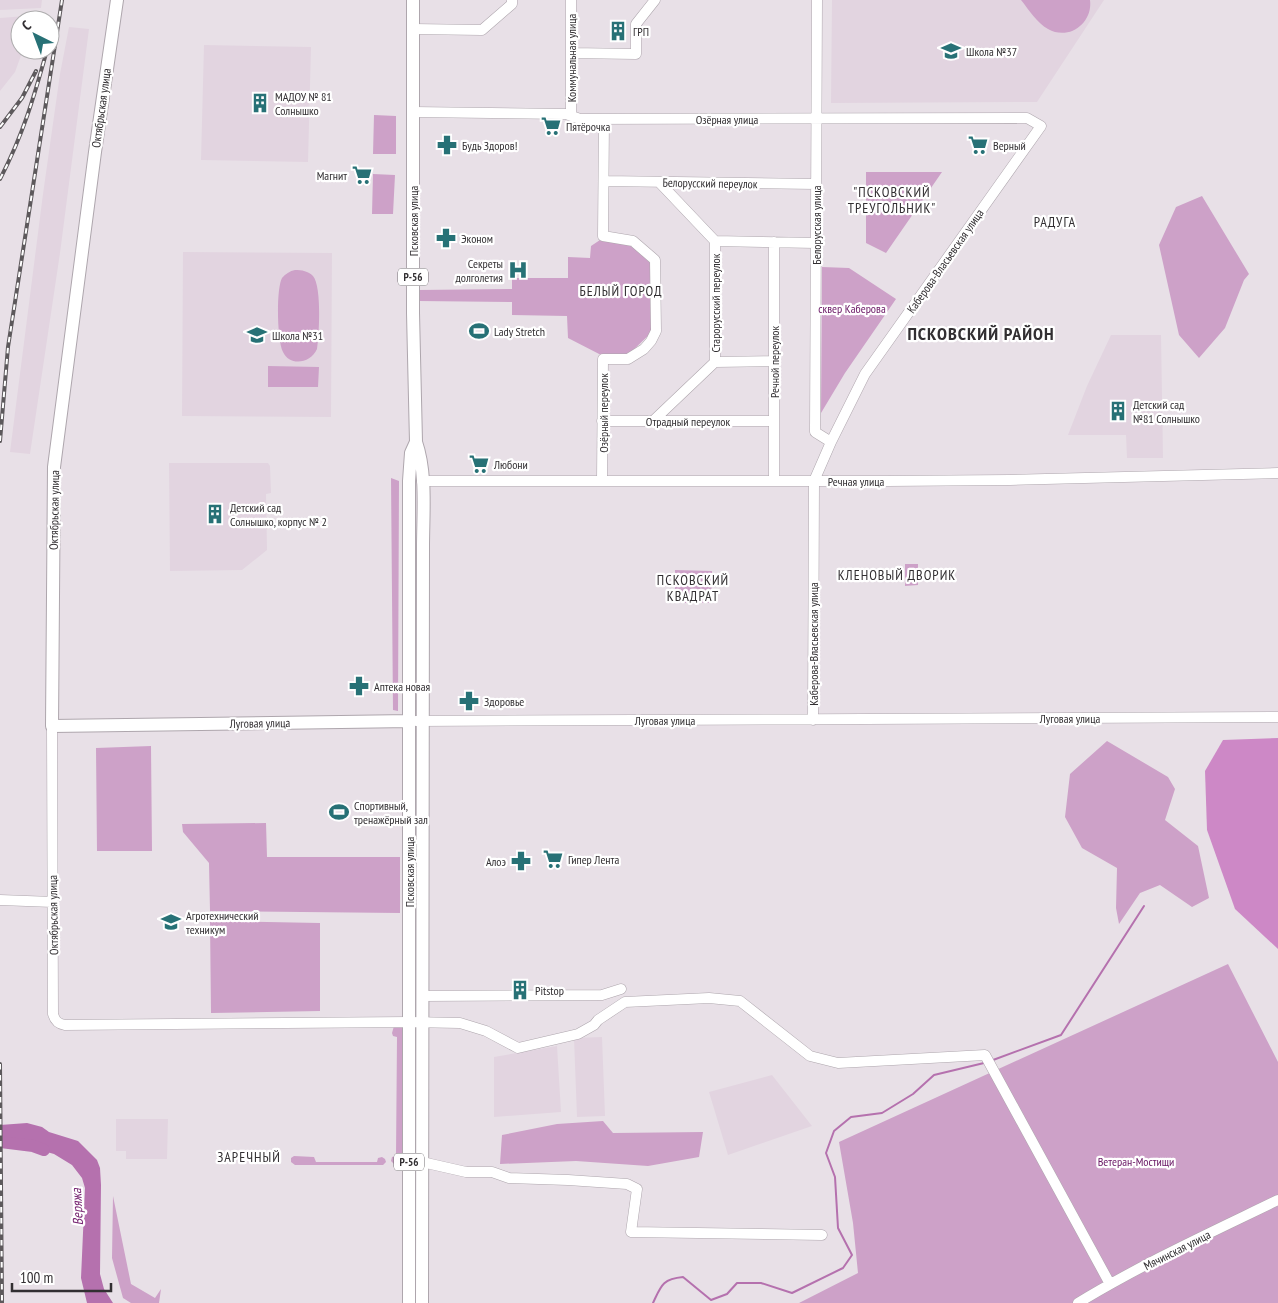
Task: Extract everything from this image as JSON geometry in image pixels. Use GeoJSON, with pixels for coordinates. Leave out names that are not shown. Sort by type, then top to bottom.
{"type":"FeatureCollection","features":[{"type":"Feature","properties":{"kind":"main road","name":"Октябрьская улица"},"geometry":{"type":"LineString","coordinates":[[52,726],[54,467],[117,0]]}},
{"type":"Feature","properties":{"kind":"main road","name":"Псковская улица"},"geometry":{"type":"LineString","coordinates":[[409,1303],[416,1022],[417,721],[423,547],[428,481],[416,442],[413,313],[413,0]]}},
{"type":"Feature","properties":{"kind":"main road","name":"Псковская улица"},"geometry":{"type":"LineString","coordinates":[[416,442],[411,453],[409,481],[417,721],[422,996],[416,1022],[422,1162],[422,1303]]}},
{"type":"Feature","properties":{"kind":"main road"},"geometry":{"type":"LineString","coordinates":[[410,546],[415,552],[420,551],[423,547]]}},
{"type":"Feature","properties":{"kind":"main road","name":"Луговая улица"},"geometry":{"type":"LineString","coordinates":[[52,726],[417,721]]}},
{"type":"Feature","properties":{"kind":"street"},"geometry":{"type":"LineString","coordinates":[[413,29],[482,30],[512,4],[512,0]]}},
{"type":"Feature","properties":{"kind":"street","name":"Коммунальная улица"},"geometry":{"type":"LineString","coordinates":[[571,0],[571,115]]}},
{"type":"Feature","properties":{"kind":"street"},"geometry":{"type":"LineString","coordinates":[[572,53],[636,54],[636,24],[655,0]]}},
{"type":"Feature","properties":{"kind":"street","name":"Белорусская улица"},"geometry":{"type":"LineString","coordinates":[[817,0],[815,432],[830,442]]}},
{"type":"Feature","properties":{"kind":"street","name":"Озёрная улица"},"geometry":{"type":"LineString","coordinates":[[413,112],[566,114],[580,119],[1027,118],[1040,126]]}},
{"type":"Feature","properties":{"kind":"street","name":"Озёрный переулок"},"geometry":{"type":"LineString","coordinates":[[602,480],[603,360],[628,359],[644,349],[656,331],[655,260],[634,241],[603,236],[604,119]]}},
{"type":"Feature","properties":{"kind":"street","name":"Каберова-Власьевская улица"},"geometry":{"type":"LineString","coordinates":[[813,720],[814,481],[830,442],[865,374],[1040,126]]}},
{"type":"Feature","properties":{"kind":"street","name":"Белорусский переулок"},"geometry":{"type":"LineString","coordinates":[[604,181],[816,184]]}},
{"type":"Feature","properties":{"kind":"street","name":"Старорусский переулок"},"geometry":{"type":"LineString","coordinates":[[653,421],[715,362],[715,241],[658,182]]}},
{"type":"Feature","properties":{"kind":"street"},"geometry":{"type":"LineString","coordinates":[[715,241],[816,243]]}},
{"type":"Feature","properties":{"kind":"street","name":"Речной переулок"},"geometry":{"type":"LineString","coordinates":[[774,242],[774,481]]}},
{"type":"Feature","properties":{"kind":"street"},"geometry":{"type":"LineString","coordinates":[[715,362],[774,361]]}},
{"type":"Feature","properties":{"kind":"street","name":"Отрадный переулок"},"geometry":{"type":"LineString","coordinates":[[602,421],[774,421]]}},
{"type":"Feature","properties":{"kind":"street","name":"Речная улица"},"geometry":{"type":"LineString","coordinates":[[428,481],[1010,480],[1278,473]]}},
{"type":"Feature","properties":{"kind":"street","name":"Луговая улица"},"geometry":{"type":"LineString","coordinates":[[417,721],[1278,717]]}},
{"type":"Feature","properties":{"kind":"street","name":"Октябрьская улица"},"geometry":{"type":"LineString","coordinates":[[52,726],[53,1014],[54,1019],[58,1023],[416,1022]]}},
{"type":"Feature","properties":{"kind":"street"},"geometry":{"type":"LineString","coordinates":[[0,900],[52,902]]}},
{"type":"Feature","properties":{"kind":"street"},"geometry":{"type":"LineString","coordinates":[[422,996],[602,995],[621,988]]}},
{"type":"Feature","properties":{"kind":"street"},"geometry":{"type":"LineString","coordinates":[[416,1022],[460,1023],[486,1031],[518,1048],[578,1034],[594,1026],[598,1020],[625,1002],[709,998],[740,1002],[810,1056],[838,1063],[985,1056],[1110,1284]]}},
{"type":"Feature","properties":{"kind":"street"},"geometry":{"type":"LineString","coordinates":[[422,1162],[466,1172],[492,1172],[509,1178],[627,1184],[637,1189],[631,1232],[822,1235]]}},
{"type":"Feature","properties":{"kind":"street","name":"Мячинская улица"},"geometry":{"type":"LineString","coordinates":[[1078,1303],[1110,1284],[1278,1200]]}},
{"type":"Feature","properties":{"kind":"shaded area"},"geometry":{"type":"Polygon","coordinates":[[[0,0],[42,0],[41,8],[0,10],[0,0]]]}},
{"type":"Feature","properties":{"kind":"shaded area","name":"Школа №37"},"geometry":{"type":"Polygon","coordinates":[[[832,0],[1104,0],[1037,102],[831,103],[832,0]]]}},
{"type":"Feature","properties":{"kind":"shaded area"},"geometry":{"type":"Polygon","coordinates":[[[10,17],[10,60],[19,60],[15,72],[0,91],[0,18],[10,17]]]}},
{"type":"Feature","properties":{"kind":"shaded area"},"geometry":{"type":"Polygon","coordinates":[[[69,27],[89,29],[60,253],[30,454],[10,452],[43,194],[60,74],[69,27]]]}},
{"type":"Feature","properties":{"kind":"shaded area"},"geometry":{"type":"Polygon","coordinates":[[[204,45],[311,47],[308,162],[201,160],[204,45]]]}},
{"type":"Feature","properties":{"kind":"shaded area","name":"Школа №31"},"geometry":{"type":"Polygon","coordinates":[[[183,252],[332,253],[331,417],[182,416],[183,252]]]}},
{"type":"Feature","properties":{"kind":"shaded area"},"geometry":{"type":"Polygon","coordinates":[[[1111,335],[1161,335],[1163,458],[1127,458],[1126,435],[1068,435],[1087,386],[1111,335]]]}},
{"type":"Feature","properties":{"kind":"shaded area"},"geometry":{"type":"Polygon","coordinates":[[[169,463],[268,463],[270,466],[271,493],[266,494],[267,550],[242,570],[170,571],[169,463]]]}},
{"type":"Feature","properties":{"kind":"shaded area"},"geometry":{"type":"Polygon","coordinates":[[[1278,738],[1278,949],[1235,909],[1207,830],[1205,771],[1223,740],[1278,738]]]}},
{"type":"Feature","properties":{"kind":"shaded area"},"geometry":{"type":"Polygon","coordinates":[[[602,1037],[605,1116],[577,1117],[574,1038],[602,1037]]]}},
{"type":"Feature","properties":{"kind":"shaded area"},"geometry":{"type":"Polygon","coordinates":[[[557,1046],[561,1112],[494,1117],[494,1057],[557,1046]]]}},
{"type":"Feature","properties":{"kind":"shaded area"},"geometry":{"type":"Polygon","coordinates":[[[772,1075],[812,1126],[728,1155],[709,1092],[772,1075]]]}},
{"type":"Feature","properties":{"kind":"shaded area"},"geometry":{"type":"Polygon","coordinates":[[[116,1119],[168,1119],[167,1159],[126,1159],[126,1151],[116,1151],[116,1119]]]}},
{"type":"Feature","properties":{"kind":"shaded area"},"geometry":{"type":"Polygon","coordinates":[[[27,1123],[78,1141],[97,1160],[100,1168],[101,1185],[100,1274],[104,1289],[113,1303],[87,1303],[81,1278],[85,1188],[82,1178],[72,1165],[54,1154],[15,1143],[0,1142],[0,1125],[27,1123]]]}},
{"type":"Feature","properties":{"kind":"green space"},"geometry":{"type":"Polygon","coordinates":[[[1021,0],[1090,0],[1090,8],[1088,16],[1078,28],[1064,33],[1048,29],[1040,23],[1021,0]]]}},
{"type":"Feature","properties":{"kind":"green space"},"geometry":{"type":"Polygon","coordinates":[[[374,115],[396,116],[396,154],[373,154],[374,115]]]}},
{"type":"Feature","properties":{"kind":"green space"},"geometry":{"type":"Polygon","coordinates":[[[866,172],[942,172],[886,253],[866,243],[866,172]]]}},
{"type":"Feature","properties":{"kind":"green space"},"geometry":{"type":"Polygon","coordinates":[[[373,174],[395,175],[393,214],[372,214],[373,174]]]}},
{"type":"Feature","properties":{"kind":"green space"},"geometry":{"type":"Polygon","coordinates":[[[1202,196],[1249,274],[1244,280],[1225,328],[1199,358],[1179,335],[1159,245],[1176,207],[1202,196]]]}},
{"type":"Feature","properties":{"kind":"green space"},"geometry":{"type":"Polygon","coordinates":[[[600,240],[630,242],[653,266],[653,331],[628,355],[603,356],[568,338],[567,316],[512,315],[512,302],[419,301],[418,290],[512,289],[512,278],[568,278],[568,257],[590,258],[591,246],[600,240]]]}},
{"type":"Feature","properties":{"kind":"green space","name":"сквер Каберова"},"geometry":{"type":"Polygon","coordinates":[[[822,267],[849,268],[896,299],[845,373],[821,413],[822,267]]]}},
{"type":"Feature","properties":{"kind":"green space"},"geometry":{"type":"Polygon","coordinates":[[[295,270],[305,271],[313,276],[319,300],[317,349],[310,357],[300,361],[290,360],[286,357],[281,346],[278,327],[280,284],[285,275],[295,270]]]}},
{"type":"Feature","properties":{"kind":"green space"},"geometry":{"type":"Polygon","coordinates":[[[268,366],[319,367],[318,387],[268,387],[268,366]]]}},
{"type":"Feature","properties":{"kind":"green space"},"geometry":{"type":"Polygon","coordinates":[[[391,478],[399,481],[398,711],[393,710],[391,478]]]}},
{"type":"Feature","properties":{"kind":"green space"},"geometry":{"type":"Polygon","coordinates":[[[905,564],[918,564],[918,585],[905,586],[905,564]]]}},
{"type":"Feature","properties":{"kind":"green space"},"geometry":{"type":"Polygon","coordinates":[[[675,570],[712,571],[711,603],[675,603],[675,570]]]}},
{"type":"Feature","properties":{"kind":"green space"},"geometry":{"type":"Polygon","coordinates":[[[1107,741],[1168,777],[1175,789],[1165,820],[1198,846],[1209,898],[1192,907],[1160,885],[1140,893],[1119,924],[1116,908],[1117,868],[1082,848],[1065,817],[1070,774],[1107,741]]]}},
{"type":"Feature","properties":{"kind":"green space"},"geometry":{"type":"Polygon","coordinates":[[[151,746],[152,851],[97,851],[96,748],[151,746]]]}},
{"type":"Feature","properties":{"kind":"green space"},"geometry":{"type":"Polygon","coordinates":[[[266,823],[267,857],[400,857],[400,913],[210,911],[209,863],[183,832],[182,824],[266,823]]]}},
{"type":"Feature","properties":{"kind":"green space"},"geometry":{"type":"Polygon","coordinates":[[[210,921],[320,923],[320,1011],[211,1013],[210,921]]]}},
{"type":"Feature","properties":{"kind":"green space","name":"Ветеран-Мостищи"},"geometry":{"type":"Polygon","coordinates":[[[1228,964],[1278,1062],[1278,1303],[799,1303],[858,1273],[853,1223],[839,1142],[1228,964]]]}},
{"type":"Feature","properties":{"kind":"green space"},"geometry":{"type":"Polygon","coordinates":[[[394,1026],[403,1027],[404,1163],[402,1165],[395,1165],[391,1161],[392,1157],[396,1156],[397,1037],[393,1036],[392,1033],[394,1026]]]}},
{"type":"Feature","properties":{"kind":"green space"},"geometry":{"type":"Polygon","coordinates":[[[603,1121],[613,1133],[703,1132],[699,1157],[648,1166],[576,1161],[500,1164],[502,1135],[557,1124],[603,1121]]]}},
{"type":"Feature","properties":{"kind":"green space"},"geometry":{"type":"Polygon","coordinates":[[[294,1156],[314,1157],[316,1162],[377,1162],[378,1158],[382,1157],[386,1162],[383,1165],[295,1165],[291,1162],[291,1158],[294,1156]]]}},
{"type":"Feature","properties":{"kind":"green space"},"geometry":{"type":"Polygon","coordinates":[[[113,1196],[131,1284],[155,1298],[161,1289],[159,1303],[131,1303],[123,1298],[112,1258],[113,1196]]]}},
{"type":"Feature","properties":{"kind":"waterway"},"geometry":{"type":"LineString","coordinates":[[993,1060],[1061,1035],[1144,906]]}},
{"type":"Feature","properties":{"kind":"waterway"},"geometry":{"type":"LineString","coordinates":[[653,1303],[663,1284],[676,1278],[683,1277],[711,1300],[727,1294],[737,1283],[761,1283],[792,1293],[843,1268],[852,1255],[838,1228],[835,1177],[826,1153],[834,1131],[851,1117],[882,1113],[913,1094],[934,1075],[984,1063]]}},
{"type":"Feature","properties":{"kind":"waterway","name":"Веряжа"},"geometry":{"type":"LineString","coordinates":[[0,1142],[33,1146],[44,1150]]}},
{"type":"Feature","properties":{"kind":"railway"},"geometry":{"type":"LineString","coordinates":[[0,441],[8,347],[62,0]]}},
{"type":"Feature","properties":{"kind":"railway"},"geometry":{"type":"LineString","coordinates":[[0,179],[27,116],[44,60]]}},
{"type":"Feature","properties":{"kind":"railway"},"geometry":{"type":"LineString","coordinates":[[0,127],[22,98],[36,71]]}},
{"type":"Feature","properties":{"kind":"railway"},"geometry":{"type":"LineString","coordinates":[[0,1064],[2,1303]]}},
{"type":"Feature","properties":{"kind":"place","name":"ГРП"},"geometry":{"type":"Point","coordinates":[618,31]}},
{"type":"Feature","properties":{"kind":"place","name":"Школа №37"},"geometry":{"type":"Point","coordinates":[951,51]}},
{"type":"Feature","properties":{"kind":"place","name":"МАДОУ № 81 Солнышко"},"geometry":{"type":"Point","coordinates":[260,103]}},
{"type":"Feature","properties":{"kind":"place","name":"Пятёрочка"},"geometry":{"type":"Point","coordinates":[551,126]}},
{"type":"Feature","properties":{"kind":"place","name":"Будь Здоров!"},"geometry":{"type":"Point","coordinates":[447,145]}},
{"type":"Feature","properties":{"kind":"place","name":"Верный"},"geometry":{"type":"Point","coordinates":[978,145]}},
{"type":"Feature","properties":{"kind":"place","name":"Магнит"},"geometry":{"type":"Point","coordinates":[362,175]}},
{"type":"Feature","properties":{"kind":"place","name":"Эконом"},"geometry":{"type":"Point","coordinates":[446,238]}},
{"type":"Feature","properties":{"kind":"place","name":"Секреты долголетия"},"geometry":{"type":"Point","coordinates":[518,270]}},
{"type":"Feature","properties":{"kind":"place","name":"Lady Stretch"},"geometry":{"type":"Point","coordinates":[479,331]}},
{"type":"Feature","properties":{"kind":"place","name":"Школа №31"},"geometry":{"type":"Point","coordinates":[257,335]}},
{"type":"Feature","properties":{"kind":"place","name":"Детский сад №81 Солнышко"},"geometry":{"type":"Point","coordinates":[1118,411]}},
{"type":"Feature","properties":{"kind":"place","name":"Любони"},"geometry":{"type":"Point","coordinates":[479,464]}},
{"type":"Feature","properties":{"kind":"place","name":"Детский сад Солнышко, корпус № 2"},"geometry":{"type":"Point","coordinates":[215,514]}},
{"type":"Feature","properties":{"kind":"place","name":"Аптека новая"},"geometry":{"type":"Point","coordinates":[359,686]}},
{"type":"Feature","properties":{"kind":"place","name":"Здоровье"},"geometry":{"type":"Point","coordinates":[469,701]}},
{"type":"Feature","properties":{"kind":"place","name":"Спортивный, тренажёрный зал"},"geometry":{"type":"Point","coordinates":[339,812]}},
{"type":"Feature","properties":{"kind":"place","name":"Гипер Лента"},"geometry":{"type":"Point","coordinates":[553,859]}},
{"type":"Feature","properties":{"kind":"place","name":"Алоэ"},"geometry":{"type":"Point","coordinates":[521,861]}},
{"type":"Feature","properties":{"kind":"place","name":"Агротехнический техникум"},"geometry":{"type":"Point","coordinates":[171,922]}},
{"type":"Feature","properties":{"kind":"place","name":"Pitstop"},"geometry":{"type":"Point","coordinates":[520,990]}},
{"type":"Feature","properties":{"kind":"district","name":"\"ПСКОВСКИЙ ТРЕУГОЛЬНИК\""},"geometry":{"type":"Point","coordinates":[892,200]}},
{"type":"Feature","properties":{"kind":"district","name":"РАДУГА"},"geometry":{"type":"Point","coordinates":[1055,222]}},
{"type":"Feature","properties":{"kind":"district","name":"БЕЛЫЙ ГОРОД"},"geometry":{"type":"Point","coordinates":[621,291]}},
{"type":"Feature","properties":{"kind":"district","name":"ПСКОВСКИЙ РАЙОН"},"geometry":{"type":"Point","coordinates":[981,333]}},
{"type":"Feature","properties":{"kind":"district","name":"КЛЕНОВЫЙ ДВОРИК"},"geometry":{"type":"Point","coordinates":[897,575]}},
{"type":"Feature","properties":{"kind":"district","name":"ПСКОВСКИЙ КВАДРАТ"},"geometry":{"type":"Point","coordinates":[693,588]}},
{"type":"Feature","properties":{"kind":"district","name":"ЗАРЕЧНЫЙ"},"geometry":{"type":"Point","coordinates":[249,1157]}}]}
